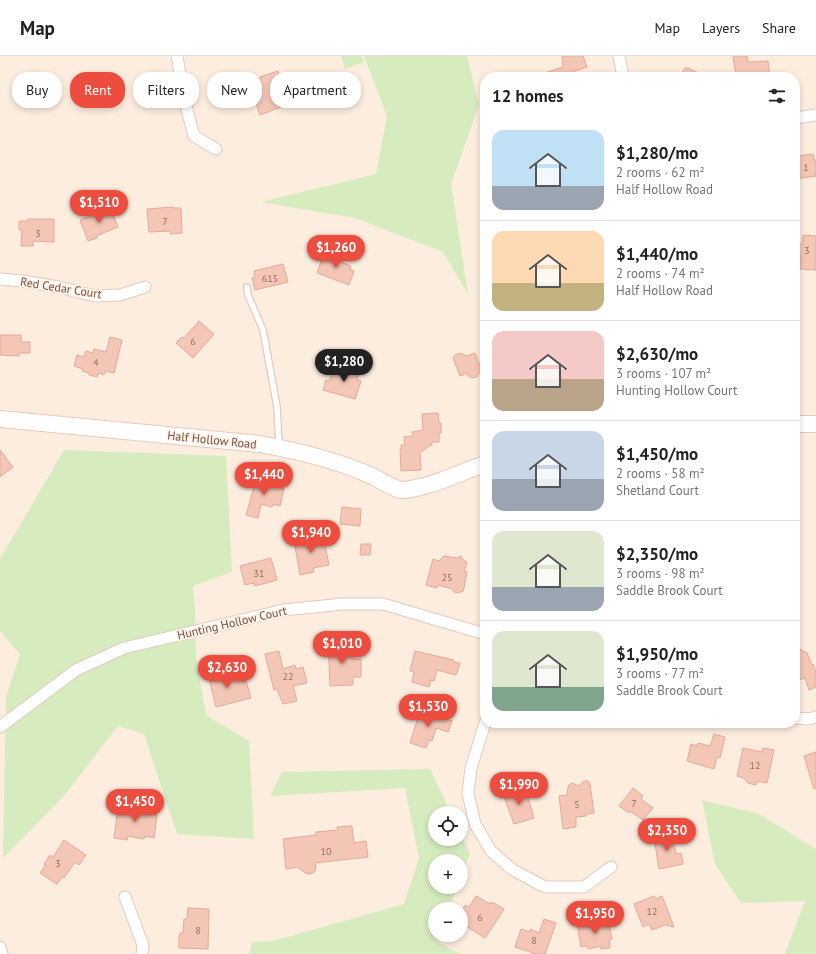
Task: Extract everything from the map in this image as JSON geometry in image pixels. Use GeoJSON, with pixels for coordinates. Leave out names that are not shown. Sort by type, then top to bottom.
{"type":"FeatureCollection","features":[{"type":"Feature","properties":{"kind":"street"},"geometry":{"type":"LineString","coordinates":[[177,56],[184,98],[194,136],[216,149]]}},
{"type":"Feature","properties":{"kind":"street"},"geometry":{"type":"LineString","coordinates":[[619,56],[622,72]]}},
{"type":"Feature","properties":{"kind":"street"},"geometry":{"type":"LineString","coordinates":[[626,56],[628,72]]}},
{"type":"Feature","properties":{"kind":"street"},"geometry":{"type":"LineString","coordinates":[[800,117],[816,115]]}},
{"type":"Feature","properties":{"kind":"street","name":"Red Cedar Court"},"geometry":{"type":"LineString","coordinates":[[0,280],[23,281],[58,287],[95,296],[120,295],[145,287]]}},
{"type":"Feature","properties":{"kind":"street","name":"Half Hollow Road"},"geometry":{"type":"LineString","coordinates":[[0,418],[260,444],[297,451],[338,464],[368,474],[402,490],[431,485],[480,466]]}},
{"type":"Feature","properties":{"kind":"street"},"geometry":{"type":"LineString","coordinates":[[800,424],[816,424]]}},
{"type":"Feature","properties":{"kind":"street","name":"Hunting Hollow Court"},"geometry":{"type":"LineString","coordinates":[[0,727],[76,670],[124,648],[284,610],[343,604],[383,604],[480,633]]}},
{"type":"Feature","properties":{"kind":"street"},"geometry":{"type":"LineString","coordinates":[[800,718],[808,719],[816,717]]}},
{"type":"Feature","properties":{"kind":"street"},"geometry":{"type":"LineString","coordinates":[[483,728],[471,768],[468,793],[475,824],[490,852],[513,870],[545,887],[584,887],[611,867]]}},
{"type":"Feature","properties":{"kind":"street"},"geometry":{"type":"LineString","coordinates":[[125,897],[143,945],[142,954]]}},
{"type":"Feature","properties":{"kind":"street"},"geometry":{"type":"LineString","coordinates":[[0,947],[2,954]]}},
{"type":"Feature","properties":{"kind":"lane"},"geometry":{"type":"LineString","coordinates":[[246,286],[264,337],[277,407],[279,448]]}},
{"type":"Feature","properties":{"kind":"green space"},"geometry":{"type":"Polygon","coordinates":[[[341,56],[362,56],[364,62],[345,69],[341,56]]]}},
{"type":"Feature","properties":{"kind":"green space"},"geometry":{"type":"Polygon","coordinates":[[[364,56],[467,56],[479,105],[451,184],[468,294],[443,252],[355,218],[261,202],[376,174],[387,116],[364,56]]]}},
{"type":"Feature","properties":{"kind":"green space"},"geometry":{"type":"Polygon","coordinates":[[[64,450],[226,456],[232,572],[193,586],[196,658],[206,715],[249,741],[254,839],[177,834],[144,734],[118,726],[64,796],[3,858],[6,696],[20,654],[0,631],[0,559],[64,450]]]}},
{"type":"Feature","properties":{"kind":"green space"},"geometry":{"type":"Polygon","coordinates":[[[430,769],[448,806],[428,806],[428,846],[466,846],[470,854],[468,859],[468,854],[428,854],[428,894],[454,894],[451,902],[428,902],[428,942],[438,942],[460,954],[249,954],[252,942],[273,941],[404,904],[419,858],[405,788],[270,796],[282,772],[430,769]]]}},
{"type":"Feature","properties":{"kind":"green space"},"geometry":{"type":"Polygon","coordinates":[[[702,800],[759,814],[816,849],[816,954],[785,954],[805,901],[741,903],[715,864],[702,800]]]}},
{"type":"Feature","properties":{"kind":"building"},"geometry":{"type":"Polygon","coordinates":[[[562,56],[583,56],[587,67],[572,72],[547,72],[563,67],[562,56]]]}},
{"type":"Feature","properties":{"kind":"building"},"geometry":{"type":"Polygon","coordinates":[[[733,56],[747,56],[748,62],[768,61],[769,72],[735,72],[733,56]]]}},
{"type":"Feature","properties":{"kind":"building"},"geometry":{"type":"Polygon","coordinates":[[[685,68],[688,68],[696,72],[682,72],[685,68]]]}},
{"type":"Feature","properties":{"kind":"building"},"geometry":{"type":"Polygon","coordinates":[[[270,74],[270,108],[278,108],[260,115],[258,108],[262,108],[262,76],[270,74]]]}},
{"type":"Feature","properties":{"kind":"building"},"geometry":{"type":"Polygon","coordinates":[[[813,154],[814,160],[816,160],[816,176],[800,178],[800,155],[813,154]]]}},
{"type":"Feature","properties":{"kind":"building"},"geometry":{"type":"Polygon","coordinates":[[[173,207],[181,208],[182,233],[171,234],[170,231],[149,232],[147,209],[173,207]]]}},
{"type":"Feature","properties":{"kind":"building"},"geometry":{"type":"Polygon","coordinates":[[[111,210],[118,227],[88,241],[80,220],[111,210]]]}},
{"type":"Feature","properties":{"kind":"building"},"geometry":{"type":"Polygon","coordinates":[[[28,219],[54,219],[54,242],[33,241],[33,246],[21,246],[22,230],[19,230],[19,221],[28,221],[28,219]]]}},
{"type":"Feature","properties":{"kind":"building"},"geometry":{"type":"Polygon","coordinates":[[[803,235],[816,236],[816,270],[800,269],[800,244],[802,244],[803,235]]]}},
{"type":"Feature","properties":{"kind":"building"},"geometry":{"type":"Polygon","coordinates":[[[335,251],[343,263],[351,266],[350,270],[354,271],[349,285],[317,273],[323,256],[326,257],[335,251]]]}},
{"type":"Feature","properties":{"kind":"building"},"geometry":{"type":"Polygon","coordinates":[[[283,264],[288,282],[255,290],[252,278],[255,277],[254,271],[283,264]]]}},
{"type":"Feature","properties":{"kind":"building"},"geometry":{"type":"Polygon","coordinates":[[[199,321],[214,334],[193,358],[176,343],[182,337],[184,338],[199,321]]]}},
{"type":"Feature","properties":{"kind":"building"},"geometry":{"type":"Polygon","coordinates":[[[0,335],[21,335],[21,342],[30,342],[30,353],[19,353],[19,356],[0,355],[0,335]]]}},
{"type":"Feature","properties":{"kind":"building"},"geometry":{"type":"Polygon","coordinates":[[[110,337],[122,340],[114,373],[105,371],[104,375],[98,373],[97,377],[89,375],[89,373],[82,371],[83,369],[74,366],[77,355],[84,357],[86,351],[93,353],[94,349],[106,352],[110,337]]]}},
{"type":"Feature","properties":{"kind":"building"},"geometry":{"type":"Polygon","coordinates":[[[460,353],[467,356],[475,353],[480,366],[480,372],[477,377],[472,378],[468,376],[467,373],[460,376],[453,358],[455,355],[460,353]]]}},
{"type":"Feature","properties":{"kind":"building"},"geometry":{"type":"Polygon","coordinates":[[[347,365],[358,369],[359,372],[357,380],[361,381],[355,399],[323,390],[326,380],[329,381],[332,373],[341,375],[343,367],[347,365]]]}},
{"type":"Feature","properties":{"kind":"building"},"geometry":{"type":"Polygon","coordinates":[[[438,413],[439,423],[441,423],[439,442],[432,442],[432,445],[420,453],[421,470],[401,471],[400,449],[401,445],[405,445],[404,437],[413,436],[412,432],[423,430],[422,414],[438,413]]]}},
{"type":"Feature","properties":{"kind":"building"},"geometry":{"type":"Polygon","coordinates":[[[0,450],[13,467],[0,477],[0,450]]]}},
{"type":"Feature","properties":{"kind":"building"},"geometry":{"type":"Polygon","coordinates":[[[257,476],[278,480],[276,487],[284,489],[280,506],[273,504],[272,507],[261,504],[258,518],[246,515],[257,476]]]}},
{"type":"Feature","properties":{"kind":"building"},"geometry":{"type":"Polygon","coordinates":[[[342,507],[361,509],[360,526],[340,524],[342,507]]]}},
{"type":"Feature","properties":{"kind":"building"},"geometry":{"type":"Polygon","coordinates":[[[323,535],[329,565],[313,568],[314,572],[300,575],[294,541],[323,535]]]}},
{"type":"Feature","properties":{"kind":"building"},"geometry":{"type":"Polygon","coordinates":[[[361,544],[371,544],[370,555],[360,555],[361,544]]]}},
{"type":"Feature","properties":{"kind":"building"},"geometry":{"type":"Polygon","coordinates":[[[444,556],[457,558],[461,556],[463,560],[467,562],[464,571],[467,572],[464,588],[463,591],[459,593],[454,592],[452,589],[438,585],[437,588],[426,585],[433,559],[439,561],[444,556]]]}},
{"type":"Feature","properties":{"kind":"building"},"geometry":{"type":"Polygon","coordinates":[[[271,558],[277,580],[255,586],[254,583],[245,585],[240,566],[271,558]]]}},
{"type":"Feature","properties":{"kind":"building"},"geometry":{"type":"Polygon","coordinates":[[[328,636],[341,636],[341,657],[353,656],[354,659],[361,659],[361,677],[353,677],[353,685],[330,686],[328,636]]]}},
{"type":"Feature","properties":{"kind":"building"},"geometry":{"type":"Polygon","coordinates":[[[800,649],[807,653],[812,665],[813,664],[816,672],[816,687],[809,690],[805,678],[800,680],[800,649]]]}},
{"type":"Feature","properties":{"kind":"building"},"geometry":{"type":"Polygon","coordinates":[[[279,651],[283,669],[295,665],[296,669],[303,667],[307,683],[293,686],[297,701],[283,704],[277,689],[274,690],[265,654],[279,651]]]}},
{"type":"Feature","properties":{"kind":"building"},"geometry":{"type":"Polygon","coordinates":[[[415,651],[454,660],[453,662],[460,663],[456,675],[437,670],[434,681],[431,680],[429,687],[412,682],[414,672],[410,671],[415,651]]]}},
{"type":"Feature","properties":{"kind":"building"},"geometry":{"type":"Polygon","coordinates":[[[219,667],[223,683],[237,679],[238,683],[246,681],[251,698],[216,707],[207,670],[219,667]]]}},
{"type":"Feature","properties":{"kind":"building"},"geometry":{"type":"Polygon","coordinates":[[[420,711],[452,721],[448,732],[436,728],[432,741],[429,740],[426,748],[410,743],[420,711]]]}},
{"type":"Feature","properties":{"kind":"building"},"geometry":{"type":"Polygon","coordinates":[[[714,734],[725,737],[720,758],[717,757],[714,769],[687,761],[691,744],[697,746],[698,743],[710,746],[714,734]]]}},
{"type":"Feature","properties":{"kind":"building"},"geometry":{"type":"Polygon","coordinates":[[[743,748],[762,752],[763,748],[774,750],[767,783],[757,781],[756,785],[748,783],[744,778],[737,776],[743,748]]]}},
{"type":"Feature","properties":{"kind":"building"},"geometry":{"type":"Polygon","coordinates":[[[816,752],[816,788],[814,789],[804,756],[816,752]]]}},
{"type":"Feature","properties":{"kind":"building"},"geometry":{"type":"Polygon","coordinates":[[[584,781],[588,781],[590,784],[594,813],[576,817],[576,827],[563,829],[559,796],[567,795],[570,784],[573,783],[578,786],[584,781]]]}},
{"type":"Feature","properties":{"kind":"building"},"geometry":{"type":"Polygon","coordinates":[[[525,788],[534,818],[514,824],[503,794],[525,788]]]}},
{"type":"Feature","properties":{"kind":"building"},"geometry":{"type":"Polygon","coordinates":[[[633,788],[643,796],[641,799],[653,808],[643,820],[630,811],[629,813],[619,806],[633,788]]]}},
{"type":"Feature","properties":{"kind":"building"},"geometry":{"type":"Polygon","coordinates":[[[138,803],[148,804],[147,813],[157,815],[154,838],[145,836],[144,839],[128,836],[127,840],[114,838],[118,808],[137,811],[138,803]]]}},
{"type":"Feature","properties":{"kind":"building"},"geometry":{"type":"Polygon","coordinates":[[[352,826],[354,843],[366,841],[368,857],[315,863],[316,870],[313,873],[307,874],[297,867],[286,869],[283,839],[316,835],[316,832],[338,830],[337,827],[352,826]]]}},
{"type":"Feature","properties":{"kind":"building"},"geometry":{"type":"Polygon","coordinates":[[[672,834],[676,854],[681,853],[683,864],[659,869],[654,838],[672,834]]]}},
{"type":"Feature","properties":{"kind":"building"},"geometry":{"type":"Polygon","coordinates":[[[64,840],[86,855],[79,865],[75,862],[64,878],[62,877],[57,884],[40,873],[46,865],[44,864],[50,855],[53,857],[64,840]]]}},
{"type":"Feature","properties":{"kind":"building"},"geometry":{"type":"Polygon","coordinates":[[[476,896],[490,904],[492,902],[504,909],[485,938],[468,927],[469,907],[476,896]]]}},
{"type":"Feature","properties":{"kind":"building"},"geometry":{"type":"Polygon","coordinates":[[[654,896],[656,899],[662,896],[674,927],[665,925],[652,930],[649,924],[643,927],[634,904],[654,896]]]}},
{"type":"Feature","properties":{"kind":"building"},"geometry":{"type":"Polygon","coordinates":[[[188,908],[209,909],[208,949],[179,948],[179,936],[180,933],[183,933],[184,919],[187,919],[188,908]]]}},
{"type":"Feature","properties":{"kind":"building"},"geometry":{"type":"Polygon","coordinates":[[[544,919],[556,923],[545,954],[536,954],[515,947],[521,929],[530,932],[530,929],[539,933],[544,919]]]}},
{"type":"Feature","properties":{"kind":"building"},"geometry":{"type":"Polygon","coordinates":[[[608,920],[612,939],[609,940],[610,948],[601,949],[601,946],[588,949],[587,946],[581,947],[577,923],[588,921],[588,924],[608,920]]]}}]}
